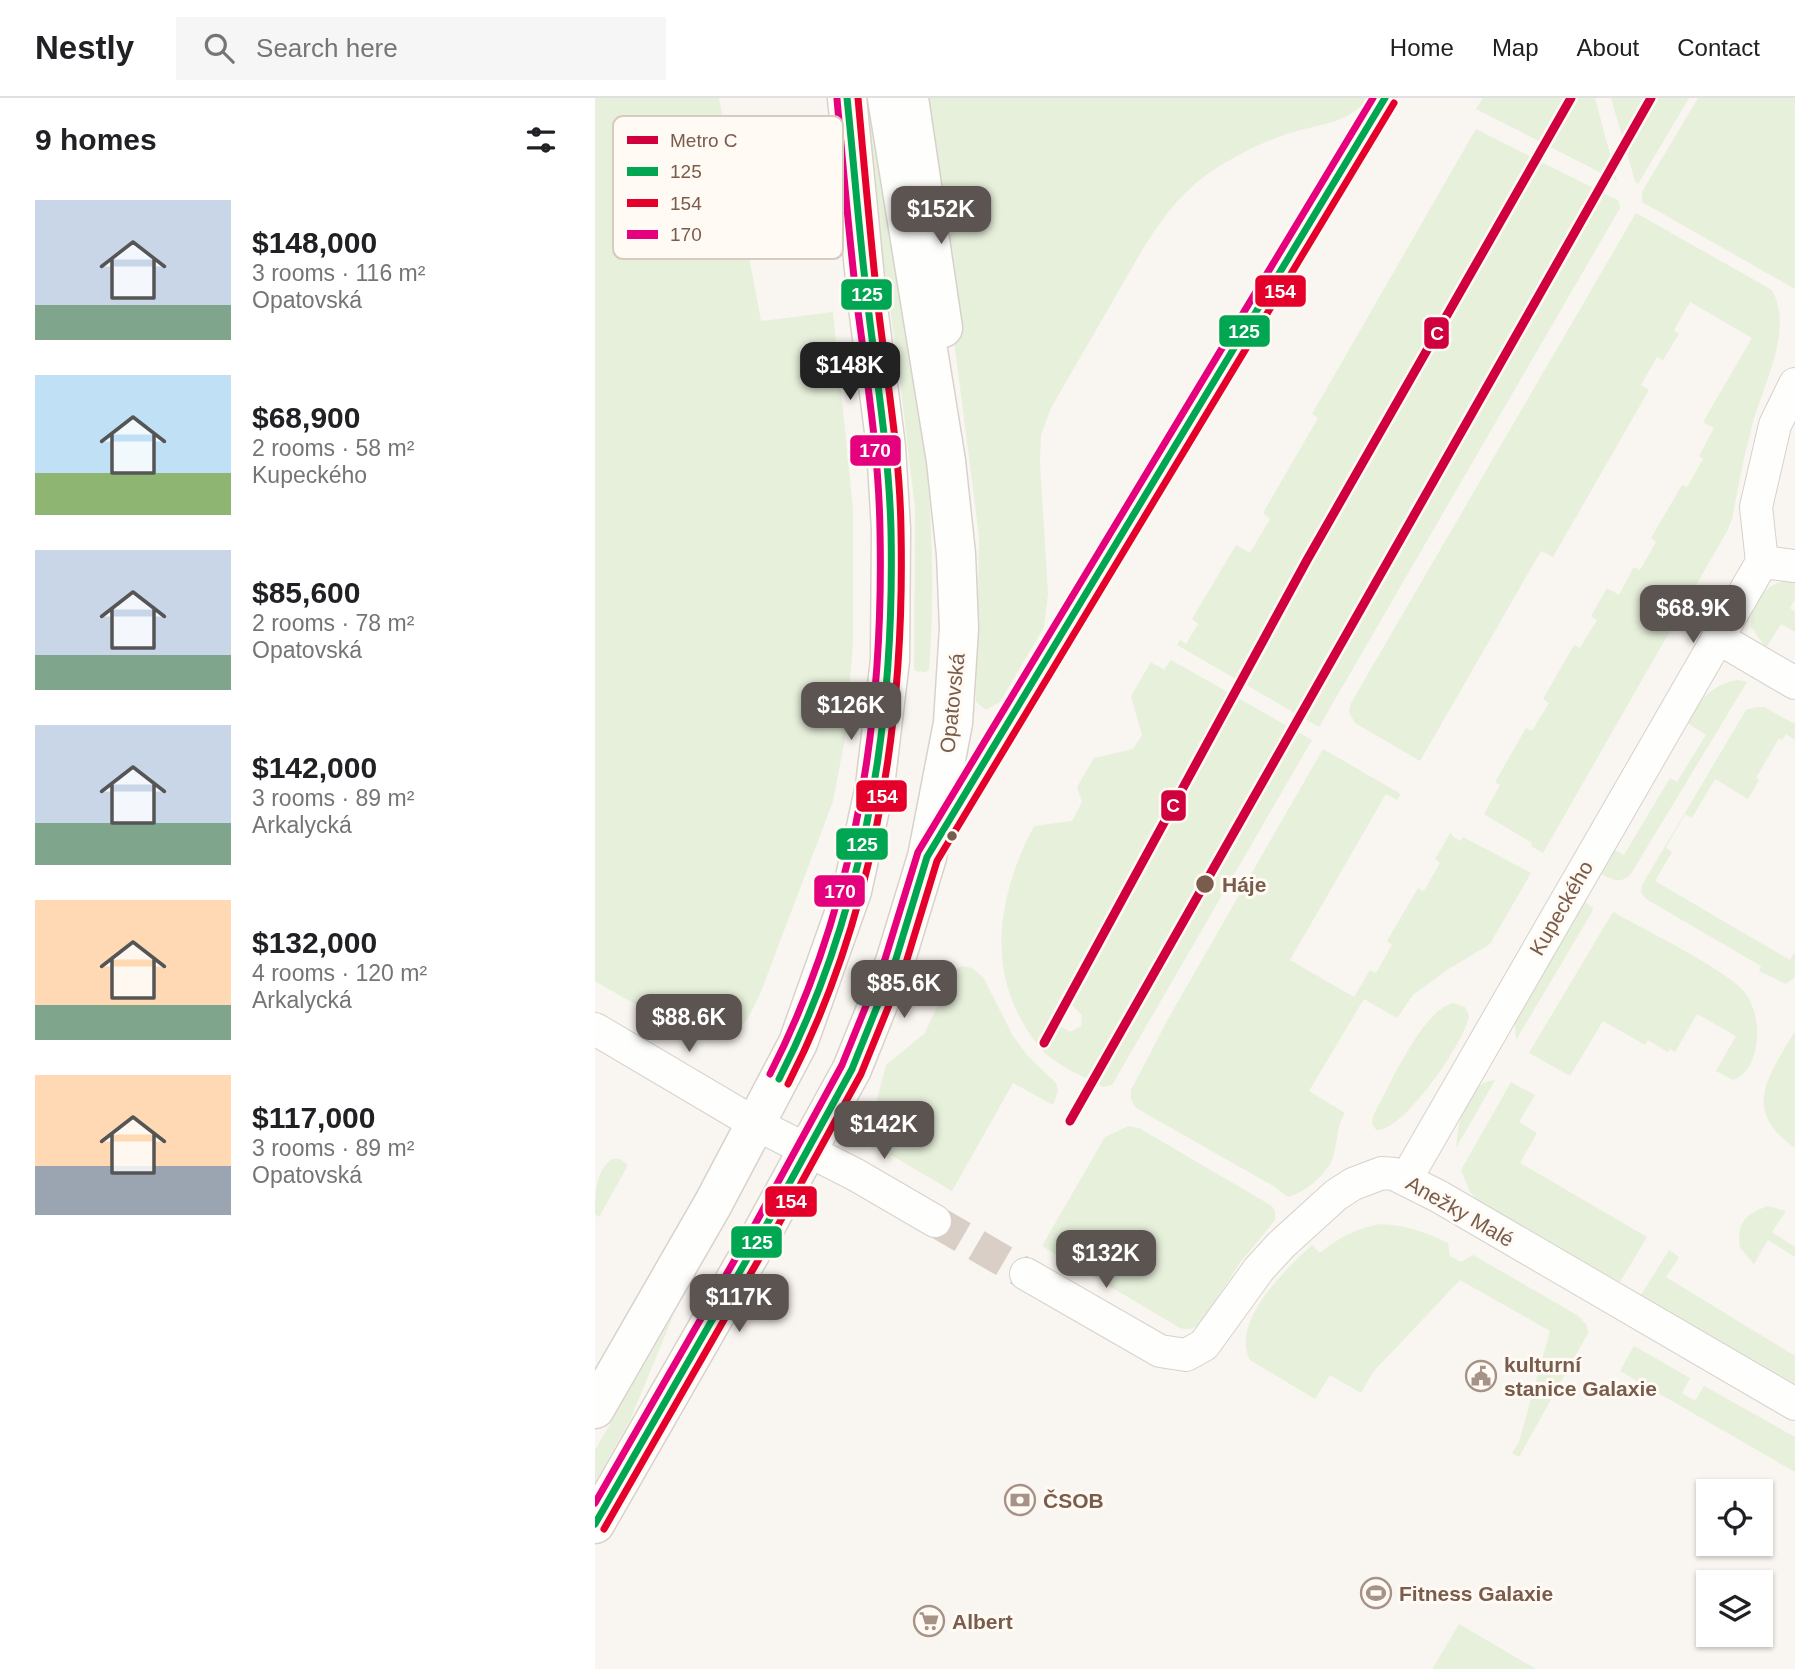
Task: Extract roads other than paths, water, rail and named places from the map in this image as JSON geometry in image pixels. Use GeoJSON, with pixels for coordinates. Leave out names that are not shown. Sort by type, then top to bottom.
{"type":"FeatureCollection","features":[{"type":"Feature","properties":{"kind":"main road"},"geometry":{"type":"LineString","coordinates":[[595,1409],[756,1124],[806,1026],[852,891],[875,786],[886,706],[892,615],[886,447],[867,299],[847,98]]}},
{"type":"Feature","properties":{"kind":"main road","name":"Opatovská"},"geometry":{"type":"LineString","coordinates":[[595,1524],[852,1069],[895,962],[927,857],[953,723],[959,628],[956,554],[938,406],[887,98]]}},
{"type":"Feature","properties":{"kind":"main road"},"geometry":{"type":"LineString","coordinates":[[909,98],[947,354],[938,406]]}},
{"type":"Feature","properties":{"kind":"street"},"geometry":{"type":"LineString","coordinates":[[1795,384],[1775,425],[1756,507],[1762,562],[1795,565]]}},
{"type":"Feature","properties":{"kind":"street","name":"Kupeckého"},"geometry":{"type":"LineString","coordinates":[[1406,1179],[1762,562]]}},
{"type":"Feature","properties":{"kind":"street"},"geometry":{"type":"LineString","coordinates":[[1718,638],[1795,682]]}},
{"type":"Feature","properties":{"kind":"street"},"geometry":{"type":"LineString","coordinates":[[595,1029],[756,1124],[856,1175],[935,1221]]}},
{"type":"Feature","properties":{"kind":"street","name":"Anežky Malé"},"geometry":{"type":"LineString","coordinates":[[1026,1274],[1160,1351],[1186,1355],[1204,1345],[1266,1261],[1306,1220],[1353,1184],[1382,1173],[1394,1174],[1795,1404]]}},
{"type":"Feature","properties":{"kind":"tunnel"},"geometry":{"type":"LineString","coordinates":[[935,1221],[1026,1274]]}},
{"type":"Feature","properties":{"kind":"metro line","name":"C"},"geometry":{"type":"LineString","coordinates":[[1044,1043],[1307,560],[1571,98]]}},
{"type":"Feature","properties":{"kind":"metro line","name":"C"},"geometry":{"type":"LineString","coordinates":[[1070,1121],[1651,98]]}},
{"type":"Feature","properties":{"kind":"place","name":"Háje"},"geometry":{"type":"Point","coordinates":[1205,884]}},
{"type":"Feature","properties":{"kind":"place","name":"kulturní stanice Galaxie"},"geometry":{"type":"Point","coordinates":[1481,1376]}},
{"type":"Feature","properties":{"kind":"place","name":"ČSOB"},"geometry":{"type":"Point","coordinates":[1020,1500]}},
{"type":"Feature","properties":{"kind":"place","name":"Fitness Galaxie"},"geometry":{"type":"Point","coordinates":[1376,1593]}},
{"type":"Feature","properties":{"kind":"place","name":"Albert"},"geometry":{"type":"Point","coordinates":[929,1621]}}]}
